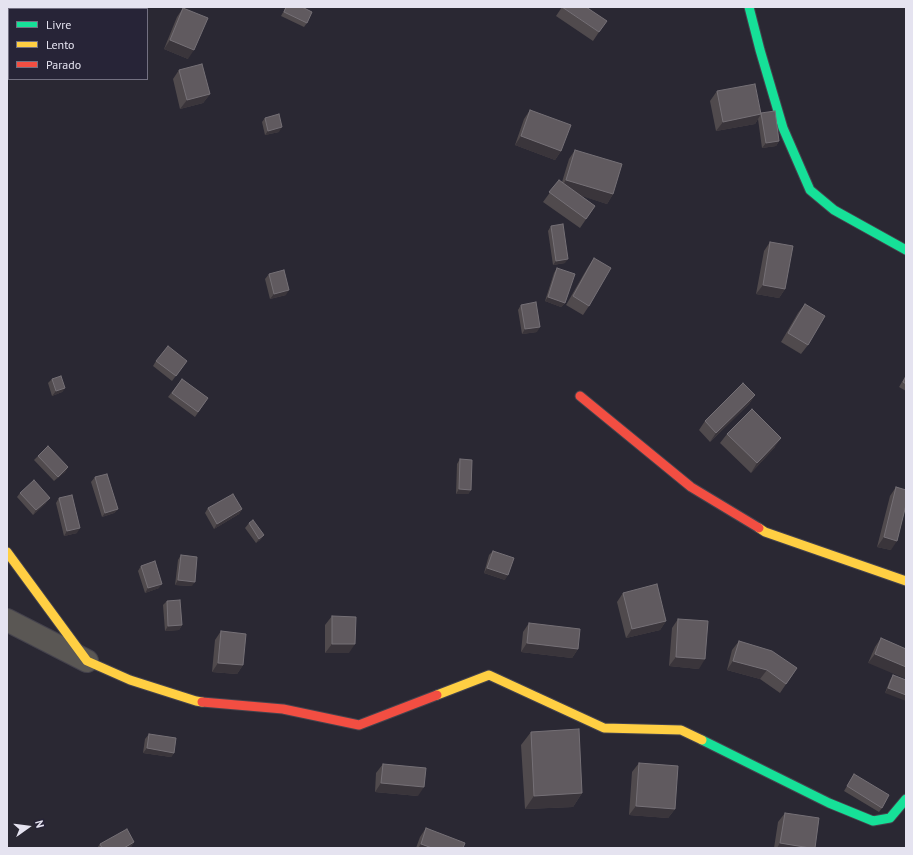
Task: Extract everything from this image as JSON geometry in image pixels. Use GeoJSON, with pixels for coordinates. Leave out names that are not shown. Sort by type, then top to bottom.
{"type":"FeatureCollection","features":[{"type":"Feature","properties":{"kind":"street"},"geometry":{"type":"LineString","coordinates":[[749,7],[783,128],[810,190],[834,210],[906,250]]}},
{"type":"Feature","properties":{"kind":"street"},"geometry":{"type":"LineString","coordinates":[[580,396],[691,487],[765,532],[906,581]]}},
{"type":"Feature","properties":{"kind":"street"},"geometry":{"type":"LineString","coordinates":[[7,552],[87,661]]}},
{"type":"Feature","properties":{"kind":"street"},"geometry":{"type":"LineString","coordinates":[[7,620],[87,661],[130,680],[196,701],[283,709],[359,725],[489,675],[604,728],[681,730],[829,803],[873,821],[890,818],[906,798]]}},
{"type":"Feature","properties":{"kind":"building"},"geometry":{"type":"Polygon","coordinates":[[[286,7],[302,7],[312,12],[307,23],[284,12],[286,7]]]}},
{"type":"Feature","properties":{"kind":"building"},"geometry":{"type":"Polygon","coordinates":[[[562,7],[586,7],[607,21],[599,32],[562,7]]]}},
{"type":"Feature","properties":{"kind":"building"},"geometry":{"type":"Polygon","coordinates":[[[183,8],[208,18],[194,50],[170,40],[183,8]]]}},
{"type":"Feature","properties":{"kind":"building"},"geometry":{"type":"Polygon","coordinates":[[[202,64],[210,94],[187,100],[179,70],[202,64]]]}},
{"type":"Feature","properties":{"kind":"building"},"geometry":{"type":"Polygon","coordinates":[[[755,84],[761,114],[723,122],[717,91],[755,84]]]}},
{"type":"Feature","properties":{"kind":"building"},"geometry":{"type":"Polygon","coordinates":[[[530,110],[571,125],[561,151],[521,136],[530,110]]]}},
{"type":"Feature","properties":{"kind":"building"},"geometry":{"type":"Polygon","coordinates":[[[775,111],[779,141],[766,143],[761,113],[775,111]]]}},
{"type":"Feature","properties":{"kind":"building"},"geometry":{"type":"Polygon","coordinates":[[[279,114],[282,127],[268,131],[265,118],[279,114]]]}},
{"type":"Feature","properties":{"kind":"building"},"geometry":{"type":"Polygon","coordinates":[[[575,150],[622,164],[613,194],[566,180],[575,150]]]}},
{"type":"Feature","properties":{"kind":"building"},"geometry":{"type":"Polygon","coordinates":[[[559,180],[595,206],[586,219],[549,192],[559,180]]]}},
{"type":"Feature","properties":{"kind":"building"},"geometry":{"type":"Polygon","coordinates":[[[563,224],[568,259],[556,261],[551,226],[563,224]]]}},
{"type":"Feature","properties":{"kind":"building"},"geometry":{"type":"Polygon","coordinates":[[[770,242],[793,246],[785,289],[763,285],[770,242]]]}},
{"type":"Feature","properties":{"kind":"building"},"geometry":{"type":"Polygon","coordinates":[[[594,258],[611,268],[589,306],[573,296],[594,258]]]}},
{"type":"Feature","properties":{"kind":"building"},"geometry":{"type":"Polygon","coordinates":[[[557,268],[575,274],[565,303],[548,297],[557,268]]]}},
{"type":"Feature","properties":{"kind":"building"},"geometry":{"type":"Polygon","coordinates":[[[284,270],[289,290],[274,294],[269,274],[284,270]]]}},
{"type":"Feature","properties":{"kind":"building"},"geometry":{"type":"Polygon","coordinates":[[[536,302],[540,327],[525,329],[521,305],[536,302]]]}},
{"type":"Feature","properties":{"kind":"building"},"geometry":{"type":"Polygon","coordinates":[[[805,304],[825,316],[808,345],[788,333],[805,304]]]}},
{"type":"Feature","properties":{"kind":"building"},"geometry":{"type":"Polygon","coordinates":[[[168,346],[187,361],[176,376],[156,361],[168,346]]]}},
{"type":"Feature","properties":{"kind":"building"},"geometry":{"type":"Polygon","coordinates":[[[61,376],[65,388],[56,391],[52,379],[61,376]]]}},
{"type":"Feature","properties":{"kind":"building"},"geometry":{"type":"Polygon","coordinates":[[[906,376],[906,384],[903,382],[906,376]]]}},
{"type":"Feature","properties":{"kind":"building"},"geometry":{"type":"Polygon","coordinates":[[[182,379],[208,398],[198,412],[172,393],[182,379]]]}},
{"type":"Feature","properties":{"kind":"building"},"geometry":{"type":"Polygon","coordinates":[[[743,383],[755,395],[716,433],[705,421],[743,383]]]}},
{"type":"Feature","properties":{"kind":"building"},"geometry":{"type":"Polygon","coordinates":[[[752,409],[781,438],[757,463],[727,434],[752,409]]]}},
{"type":"Feature","properties":{"kind":"building"},"geometry":{"type":"Polygon","coordinates":[[[48,446],[68,467],[58,477],[38,456],[48,446]]]}},
{"type":"Feature","properties":{"kind":"building"},"geometry":{"type":"Polygon","coordinates":[[[460,459],[472,460],[471,490],[459,489],[460,459]]]}},
{"type":"Feature","properties":{"kind":"building"},"geometry":{"type":"Polygon","coordinates":[[[107,474],[118,509],[105,513],[95,477],[107,474]]]}},
{"type":"Feature","properties":{"kind":"building"},"geometry":{"type":"Polygon","coordinates":[[[34,480],[50,498],[36,510],[20,493],[34,480]]]}},
{"type":"Feature","properties":{"kind":"building"},"geometry":{"type":"Polygon","coordinates":[[[896,487],[906,490],[906,505],[897,541],[884,537],[896,487]]]}},
{"type":"Feature","properties":{"kind":"building"},"geometry":{"type":"Polygon","coordinates":[[[233,494],[242,509],[217,524],[208,508],[233,494]]]}},
{"type":"Feature","properties":{"kind":"building"},"geometry":{"type":"Polygon","coordinates":[[[72,495],[80,528],[67,531],[59,498],[72,495]]]}},
{"type":"Feature","properties":{"kind":"building"},"geometry":{"type":"Polygon","coordinates":[[[253,520],[264,535],[259,539],[249,523],[253,520]]]}},
{"type":"Feature","properties":{"kind":"building"},"geometry":{"type":"Polygon","coordinates":[[[493,551],[514,558],[508,575],[487,568],[493,551]]]}},
{"type":"Feature","properties":{"kind":"building"},"geometry":{"type":"Polygon","coordinates":[[[181,555],[197,557],[195,582],[178,580],[181,555]]]}},
{"type":"Feature","properties":{"kind":"building"},"geometry":{"type":"Polygon","coordinates":[[[155,561],[162,584],[148,588],[141,566],[155,561]]]}},
{"type":"Feature","properties":{"kind":"building"},"geometry":{"type":"Polygon","coordinates":[[[657,584],[666,621],[632,629],[623,593],[657,584]]]}},
{"type":"Feature","properties":{"kind":"building"},"geometry":{"type":"Polygon","coordinates":[[[180,600],[182,625],[168,626],[167,601],[180,600]]]}},
{"type":"Feature","properties":{"kind":"building"},"geometry":{"type":"Polygon","coordinates":[[[332,616],[356,617],[355,644],[332,644],[332,616]]]}},
{"type":"Feature","properties":{"kind":"building"},"geometry":{"type":"Polygon","coordinates":[[[678,619],[708,621],[705,659],[676,657],[678,619]]]}},
{"type":"Feature","properties":{"kind":"building"},"geometry":{"type":"Polygon","coordinates":[[[529,623],[580,629],[578,649],[527,643],[529,623]]]}},
{"type":"Feature","properties":{"kind":"building"},"geometry":{"type":"Polygon","coordinates":[[[221,631],[246,634],[243,665],[218,663],[221,631]]]}},
{"type":"Feature","properties":{"kind":"building"},"geometry":{"type":"Polygon","coordinates":[[[881,638],[906,649],[906,667],[875,654],[881,638]]]}},
{"type":"Feature","properties":{"kind":"building"},"geometry":{"type":"Polygon","coordinates":[[[739,641],[772,651],[797,668],[786,684],[767,670],[733,661],[739,641]]]}},
{"type":"Feature","properties":{"kind":"building"},"geometry":{"type":"Polygon","coordinates":[[[893,675],[906,680],[906,695],[888,688],[893,675]]]}},
{"type":"Feature","properties":{"kind":"building"},"geometry":{"type":"Polygon","coordinates":[[[579,729],[582,793],[534,796],[531,732],[579,729]]]}},
{"type":"Feature","properties":{"kind":"building"},"geometry":{"type":"Polygon","coordinates":[[[149,734],[176,738],[174,753],[147,748],[149,734]]]}},
{"type":"Feature","properties":{"kind":"building"},"geometry":{"type":"Polygon","coordinates":[[[639,763],[678,766],[675,809],[636,806],[639,763]]]}},
{"type":"Feature","properties":{"kind":"building"},"geometry":{"type":"Polygon","coordinates":[[[383,764],[426,768],[424,787],[381,783],[383,764]]]}},
{"type":"Feature","properties":{"kind":"building"},"geometry":{"type":"Polygon","coordinates":[[[854,774],[889,795],[882,808],[847,786],[854,774]]]}},
{"type":"Feature","properties":{"kind":"building"},"geometry":{"type":"Polygon","coordinates":[[[785,813],[819,818],[815,848],[780,843],[785,813]]]}},
{"type":"Feature","properties":{"kind":"building"},"geometry":{"type":"Polygon","coordinates":[[[426,828],[465,843],[463,848],[432,848],[421,844],[426,828]]]}},
{"type":"Feature","properties":{"kind":"building"},"geometry":{"type":"Polygon","coordinates":[[[127,829],[134,842],[124,848],[102,848],[100,844],[127,829]]]}},
{"type":"Feature","properties":{"kind":"traffic: fast"},"geometry":{"type":"LineString","coordinates":[[749,7],[783,128],[810,190],[834,210],[906,250]]}},
{"type":"Feature","properties":{"kind":"traffic: fast"},"geometry":{"type":"LineString","coordinates":[[702,740],[829,803],[873,821],[890,818],[906,799]]}},
{"type":"Feature","properties":{"kind":"traffic: slow"},"geometry":{"type":"LineString","coordinates":[[759,528],[765,532],[906,581]]}},
{"type":"Feature","properties":{"kind":"traffic: slow"},"geometry":{"type":"LineString","coordinates":[[7,552],[87,661],[130,680],[202,702]]}},
{"type":"Feature","properties":{"kind":"traffic: slow"},"geometry":{"type":"LineString","coordinates":[[437,695],[489,675],[604,728],[681,730],[702,740]]}},
{"type":"Feature","properties":{"kind":"traffic: jam"},"geometry":{"type":"LineString","coordinates":[[580,396],[691,487],[759,528]]}},
{"type":"Feature","properties":{"kind":"traffic: jam"},"geometry":{"type":"LineString","coordinates":[[202,702],[283,709],[359,725],[437,695]]}}]}
